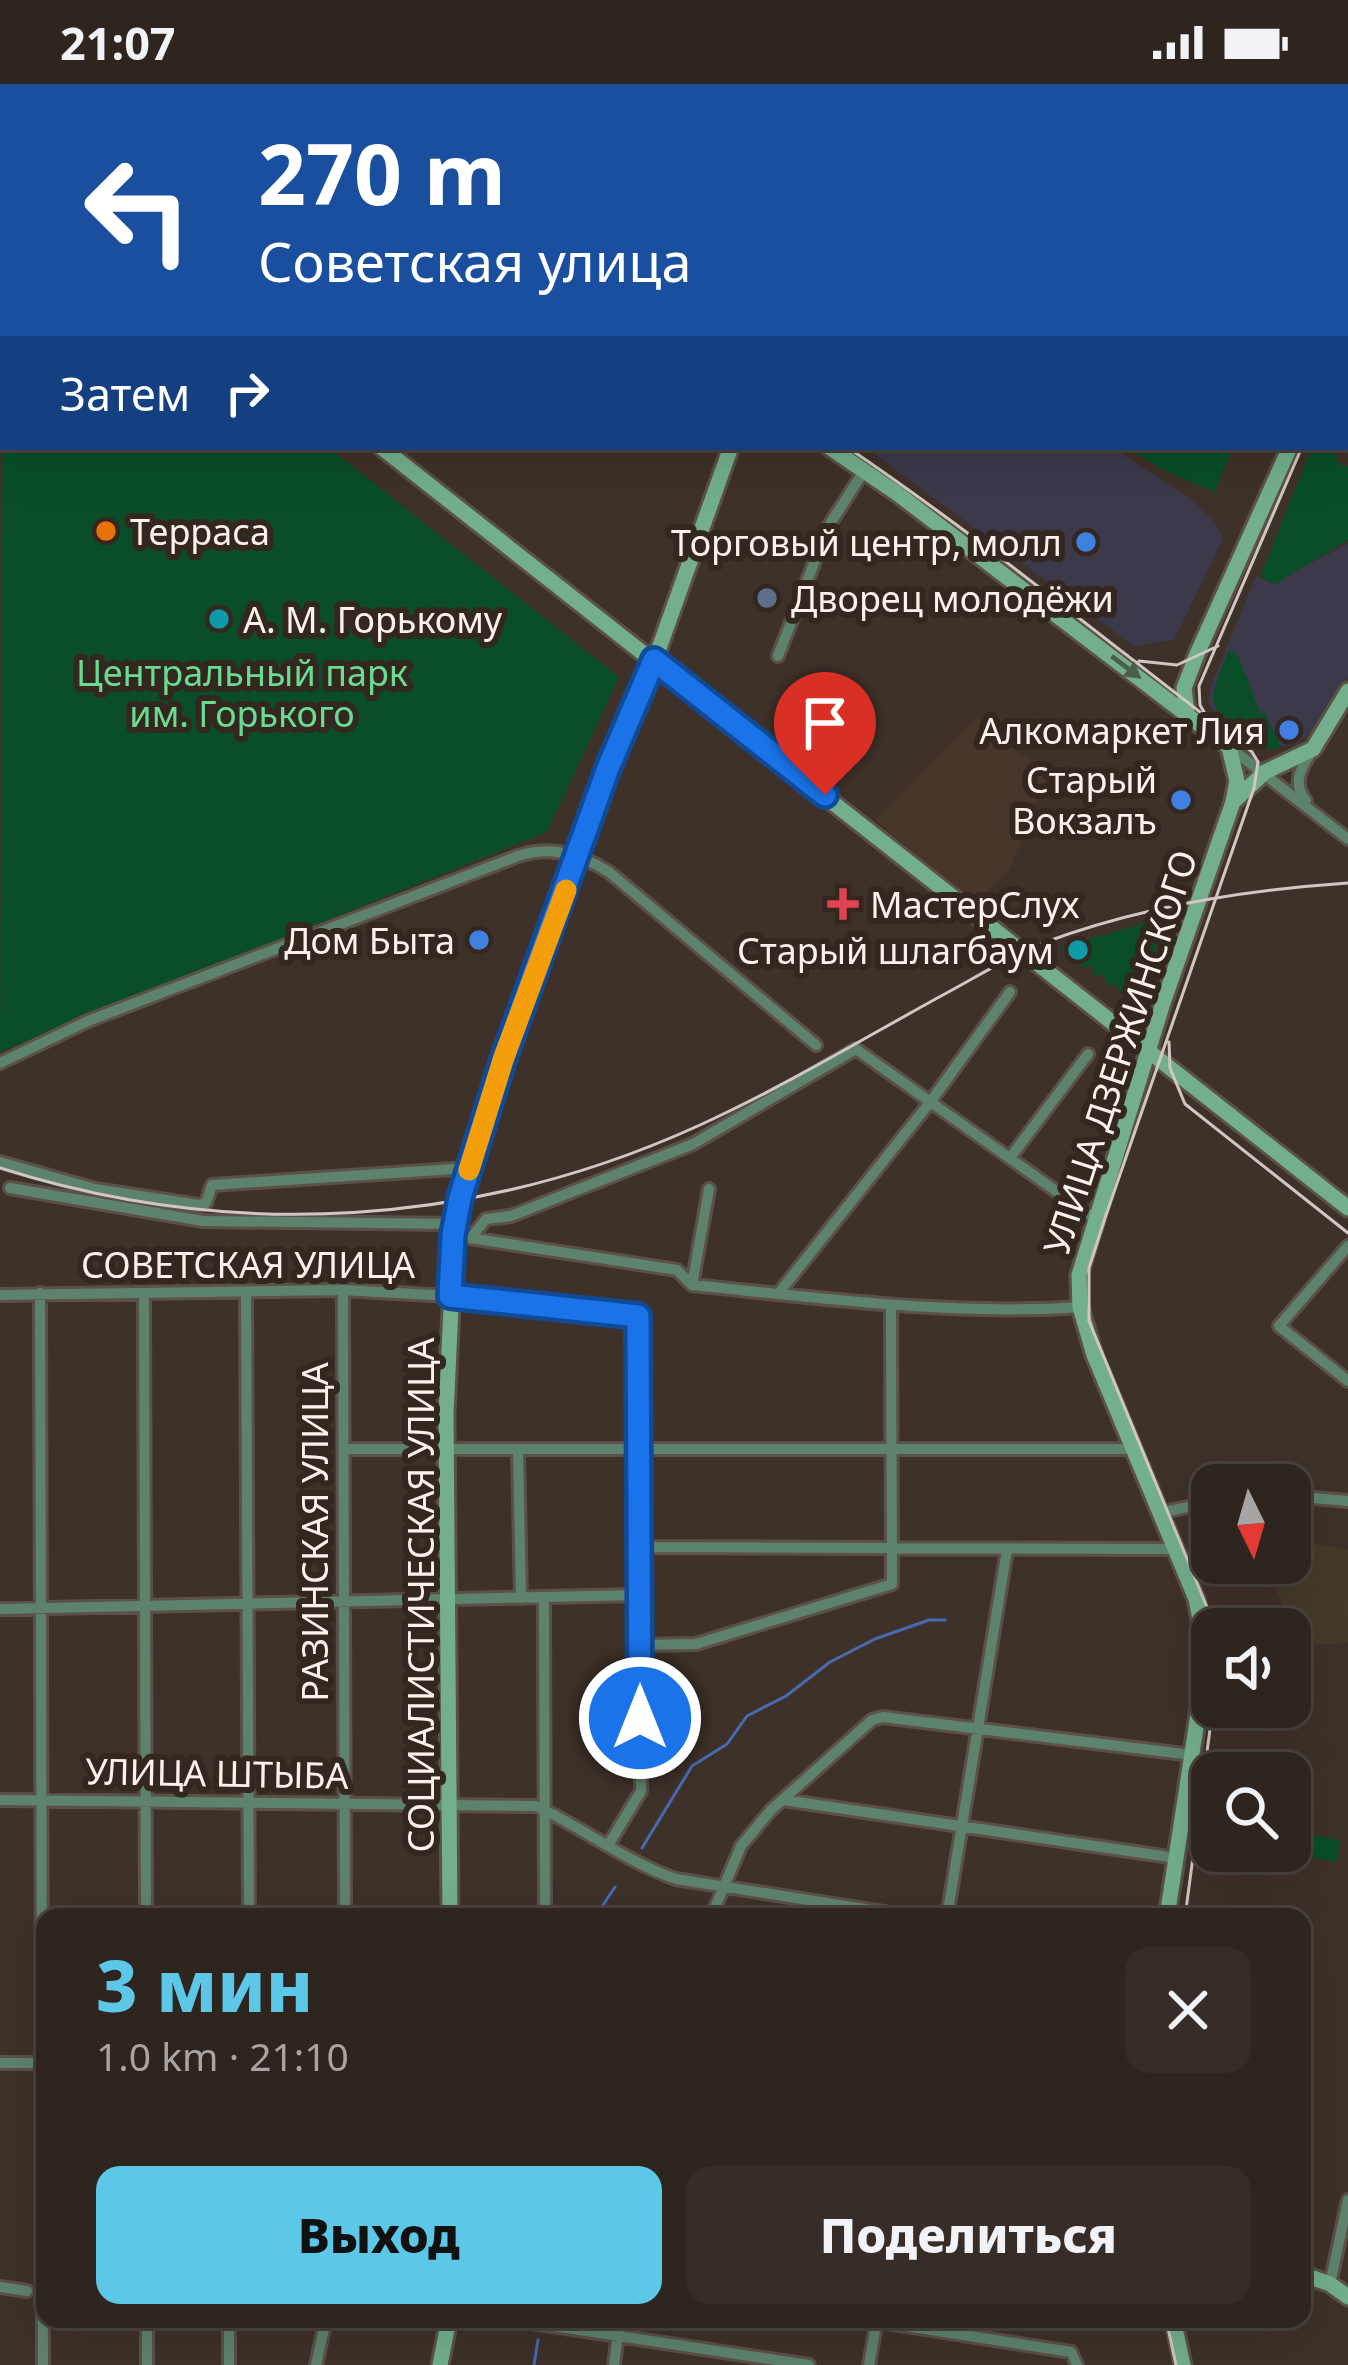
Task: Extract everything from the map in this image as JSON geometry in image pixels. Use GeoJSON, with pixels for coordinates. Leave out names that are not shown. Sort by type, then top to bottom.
{"type":"FeatureCollection","features":[{"type":"Feature","properties":{"kind":"main road"},"geometry":{"type":"LineString","coordinates":[[385,450],[1348,1208]]}},
{"type":"Feature","properties":{"kind":"main road","name":"СОЦИАЛИСТИЧЕСКАЯ УЛИЦА"},"geometry":{"type":"LineString","coordinates":[[450,1908],[447,1449],[454,1229],[503,1060],[730,450]]}},
{"type":"Feature","properties":{"kind":"main road"},"geometry":{"type":"LineString","coordinates":[[834,450],[1229,747],[1237,781],[1233,802]]}},
{"type":"Feature","properties":{"kind":"main road"},"geometry":{"type":"LineString","coordinates":[[1187,713],[1184,688],[1197,654],[1289,450]]}},
{"type":"Feature","properties":{"kind":"main road"},"geometry":{"type":"LineString","coordinates":[[1313,749],[1348,691]]}},
{"type":"Feature","properties":{"kind":"main road","name":"УЛИЦА ДЗЕРЖИНСКОГО"},"geometry":{"type":"LineString","coordinates":[[1192,1752],[1205,1646],[1196,1599],[1131,1449],[1080,1307],[1079,1275],[1233,802],[1265,772],[1313,749]]}},
{"type":"Feature","properties":{"kind":"main road","name":"УЛИЦА ДЗЕРЖИНСКОГО"},"geometry":{"type":"LineString","coordinates":[[1168,1908],[1191,1761]]}},
{"type":"Feature","properties":{"kind":"main road"},"geometry":{"type":"LineString","coordinates":[[1311,2277],[1348,2297]]}},
{"type":"Feature","properties":{"kind":"main road"},"geometry":{"type":"LineString","coordinates":[[440,2365],[447,2328]]}},
{"type":"Feature","properties":{"kind":"main road"},"geometry":{"type":"LineString","coordinates":[[1175,2328],[1184,2365]]}},
{"type":"Feature","properties":{"kind":"street"},"geometry":{"type":"LineString","coordinates":[[778,656],[828,527],[865,471]]}},
{"type":"Feature","properties":{"kind":"street"},"geometry":{"type":"LineString","coordinates":[[1229,747],[1348,839]]}},
{"type":"Feature","properties":{"kind":"street"},"geometry":{"type":"LineString","coordinates":[[1313,749],[1298,775],[1299,792],[1316,813]]}},
{"type":"Feature","properties":{"kind":"street"},"geometry":{"type":"LineString","coordinates":[[1237,781],[1265,772]]}},
{"type":"Feature","properties":{"kind":"street"},"geometry":{"type":"LineString","coordinates":[[0,1063],[88,1021],[541,850],[578,856],[609,872],[816,1045]]}},
{"type":"Feature","properties":{"kind":"street"},"geometry":{"type":"LineString","coordinates":[[778,1294],[931,1101],[1010,992]]}},
{"type":"Feature","properties":{"kind":"street"},"geometry":{"type":"LineString","coordinates":[[471,1238],[486,1219],[512,1216],[693,1144],[856,1049],[1094,1218]]}},
{"type":"Feature","properties":{"kind":"street"},"geometry":{"type":"LineString","coordinates":[[1010,1158],[1088,1054]]}},
{"type":"Feature","properties":{"kind":"street"},"geometry":{"type":"LineString","coordinates":[[0,1162],[95,1189],[199,1205],[206,1203],[212,1184],[469,1168]]}},
{"type":"Feature","properties":{"kind":"street"},"geometry":{"type":"LineString","coordinates":[[10,1188],[203,1221],[454,1229],[471,1238],[677,1270],[692,1285],[1010,1312],[1080,1307]]}},
{"type":"Feature","properties":{"kind":"street"},"geometry":{"type":"LineString","coordinates":[[692,1285],[709,1189]]}},
{"type":"Feature","properties":{"kind":"street"},"geometry":{"type":"LineString","coordinates":[[1348,1246],[1279,1326],[1348,1381]]}},
{"type":"Feature","properties":{"kind":"street","name":"СОВЕТСКАЯ УЛИЦА"},"geometry":{"type":"LineString","coordinates":[[0,1295],[344,1291],[450,1296],[638,1316],[639,1450]]}},
{"type":"Feature","properties":{"kind":"street","name":"РАЗИНСКАЯ УЛИЦА"},"geometry":{"type":"LineString","coordinates":[[344,1291],[345,1908]]}},
{"type":"Feature","properties":{"kind":"street"},"geometry":{"type":"LineString","coordinates":[[40,1293],[42,1908]]}},
{"type":"Feature","properties":{"kind":"street"},"geometry":{"type":"LineString","coordinates":[[144,1293],[146,1908]]}},
{"type":"Feature","properties":{"kind":"street"},"geometry":{"type":"LineString","coordinates":[[246,1294],[249,1908]]}},
{"type":"Feature","properties":{"kind":"street"},"geometry":{"type":"LineString","coordinates":[[640,1646],[696,1645],[892,1584],[891,1305]]}},
{"type":"Feature","properties":{"kind":"street"},"geometry":{"type":"LineString","coordinates":[[344,1449],[1131,1449]]}},
{"type":"Feature","properties":{"kind":"street"},"geometry":{"type":"LineString","coordinates":[[518,1450],[521,1598]]}},
{"type":"Feature","properties":{"kind":"street"},"geometry":{"type":"LineString","coordinates":[[609,1844],[640,1791],[639,1450]]}},
{"type":"Feature","properties":{"kind":"street"},"geometry":{"type":"LineString","coordinates":[[1311,1498],[1348,1501]]}},
{"type":"Feature","properties":{"kind":"street"},"geometry":{"type":"LineString","coordinates":[[1159,1513],[1191,1506]]}},
{"type":"Feature","properties":{"kind":"street"},"geometry":{"type":"LineString","coordinates":[[639,1547],[1175,1549]]}},
{"type":"Feature","properties":{"kind":"street"},"geometry":{"type":"LineString","coordinates":[[949,1908],[1007,1550]]}},
{"type":"Feature","properties":{"kind":"street"},"geometry":{"type":"LineString","coordinates":[[0,1609],[640,1595]]}},
{"type":"Feature","properties":{"kind":"street"},"geometry":{"type":"LineString","coordinates":[[544,1597],[545,1908]]}},
{"type":"Feature","properties":{"kind":"street"},"geometry":{"type":"LineString","coordinates":[[715,1908],[741,1846],[784,1799],[872,1720],[883,1717],[1191,1755]]}},
{"type":"Feature","properties":{"kind":"street"},"geometry":{"type":"LineString","coordinates":[[784,1799],[1176,1858]]}},
{"type":"Feature","properties":{"kind":"street","name":"УЛИЦА ШТЫБА"},"geometry":{"type":"LineString","coordinates":[[0,1800],[536,1806],[609,1844],[639,1866],[721,1888],[855,1908]]}},
{"type":"Feature","properties":{"kind":"street"},"geometry":{"type":"LineString","coordinates":[[0,2063],[36,2063]]}},
{"type":"Feature","properties":{"kind":"street"},"geometry":{"type":"LineString","coordinates":[[1330,2284],[1348,2200]]}},
{"type":"Feature","properties":{"kind":"street"},"geometry":{"type":"LineString","coordinates":[[0,2287],[27,2291]]}},
{"type":"Feature","properties":{"kind":"street"},"geometry":{"type":"LineString","coordinates":[[43,2328],[43,2365]]}},
{"type":"Feature","properties":{"kind":"street"},"geometry":{"type":"LineString","coordinates":[[147,2328],[147,2365]]}},
{"type":"Feature","properties":{"kind":"street"},"geometry":{"type":"LineString","coordinates":[[229,2328],[229,2365]]}},
{"type":"Feature","properties":{"kind":"street"},"geometry":{"type":"LineString","coordinates":[[316,2365],[324,2328]]}},
{"type":"Feature","properties":{"kind":"street"},"geometry":{"type":"LineString","coordinates":[[565,2328],[736,2359],[809,2365]]}},
{"type":"Feature","properties":{"kind":"street"},"geometry":{"type":"LineString","coordinates":[[614,2365],[619,2328]]}},
{"type":"Feature","properties":{"kind":"street"},"geometry":{"type":"LineString","coordinates":[[869,2365],[876,2328]]}},
{"type":"Feature","properties":{"kind":"street"},"geometry":{"type":"LineString","coordinates":[[926,2328],[1071,2352],[1077,2365]]}},
{"type":"Feature","properties":{"kind":"shaded area"},"geometry":{"type":"Polygon","coordinates":[[[869,450],[1116,450],[1191,499],[1223,539],[1174,640],[1134,646],[869,450]]]}},
{"type":"Feature","properties":{"kind":"shaded area"},"geometry":{"type":"Polygon","coordinates":[[[1348,544],[1348,678],[1322,722],[1297,744],[1272,747],[1213,710],[1208,702],[1211,686],[1256,576],[1271,583],[1348,544]]]}},
{"type":"Feature","properties":{"kind":"shaded area"},"geometry":{"type":"Polygon","coordinates":[[[975,718],[1048,775],[1009,871],[973,905],[876,820],[975,718]]]}},
{"type":"Feature","properties":{"kind":"shaded area"},"geometry":{"type":"Polygon","coordinates":[[[1311,1544],[1348,1549],[1348,1643],[1311,1645],[1311,1608],[1283,1608],[1274,1584],[1311,1584],[1311,1544]]]}},
{"type":"Feature","properties":{"kind":"green space","name":"Центральный парк им. Горького"},"geometry":{"type":"Polygon","coordinates":[[[2,450],[332,450],[619,677],[547,832],[0,1052],[2,450]]]}},
{"type":"Feature","properties":{"kind":"green space"},"geometry":{"type":"Polygon","coordinates":[[[1131,450],[1232,450],[1215,492],[1131,450]]]}},
{"type":"Feature","properties":{"kind":"green space"},"geometry":{"type":"Polygon","coordinates":[[[1311,450],[1338,450],[1333,452],[1340,465],[1348,466],[1348,540],[1275,584],[1260,577],[1311,450]]]}},
{"type":"Feature","properties":{"kind":"green space"},"geometry":{"type":"Polygon","coordinates":[[[1229,650],[1238,655],[1260,713],[1265,712],[1281,747],[1269,750],[1217,710],[1215,689],[1229,650]]]}},
{"type":"Feature","properties":{"kind":"green space"},"geometry":{"type":"Polygon","coordinates":[[[1176,914],[1163,939],[1155,942],[1157,951],[1150,953],[1152,962],[1141,975],[1143,983],[1134,987],[1136,999],[1130,1001],[1128,991],[1119,993],[1116,984],[1108,986],[1104,974],[1095,976],[1091,965],[1082,967],[1059,948],[1176,914]]]}},
{"type":"Feature","properties":{"kind":"green space"},"geometry":{"type":"Polygon","coordinates":[[[1311,1834],[1340,1840],[1336,1862],[1311,1857],[1311,1834]]]}},
{"type":"Feature","properties":{"kind":"waterway"},"geometry":{"type":"LineString","coordinates":[[642,1848],[692,1766],[727,1744],[747,1716],[875,1639],[929,1620],[945,1620]]}},
{"type":"Feature","properties":{"kind":"waterway"},"geometry":{"type":"LineString","coordinates":[[601,1908],[615,1887]]}},
{"type":"Feature","properties":{"kind":"waterway"},"geometry":{"type":"LineString","coordinates":[[534,2365],[538,2340]]}},
{"type":"Feature","properties":{"kind":"tram line"},"geometry":{"type":"LineString","coordinates":[[851,450],[1052,597],[1252,752],[1258,762],[1254,788],[1089,1268],[1089,1321],[1207,1608]]}},
{"type":"Feature","properties":{"kind":"tram line"},"geometry":{"type":"LineString","coordinates":[[1207,717],[1200,705],[1199,686],[1301,450]]}},
{"type":"Feature","properties":{"kind":"tram line"},"geometry":{"type":"LineString","coordinates":[[1139,661],[1177,665],[1218,646]]}},
{"type":"Feature","properties":{"kind":"tram line"},"geometry":{"type":"LineString","coordinates":[[1169,1042],[1170,1068],[1185,1104],[1348,1233]]}},
{"type":"Feature","properties":{"kind":"tram line"},"geometry":{"type":"LineString","coordinates":[[1186,1908],[1210,1728]]}},
{"type":"Feature","properties":{"kind":"tram line"},"geometry":{"type":"LineString","coordinates":[[1168,2328],[1176,2365]]}},
{"type":"Feature","properties":{"kind":"railway"},"geometry":{"type":"LineString","coordinates":[[0,1168],[88,1192],[176,1207],[265,1214],[442,1203],[529,1185],[615,1159],[700,1125],[1046,942],[1195,902],[1348,883]]}},
{"type":"Feature","properties":{"kind":"slow traffic"},"geometry":{"type":"LineString","coordinates":[[469,1170],[503,1060],[566,890]]}},
{"type":"Feature","properties":{"kind":"place","name":"Терраса"},"geometry":{"type":"Point","coordinates":[106,531]}},
{"type":"Feature","properties":{"kind":"place","name":"Торговый центр, молл"},"geometry":{"type":"Point","coordinates":[1086,542]}},
{"type":"Feature","properties":{"kind":"place","name":"Дворец молодёжи"},"geometry":{"type":"Point","coordinates":[767,598]}},
{"type":"Feature","properties":{"kind":"place","name":"А. М. Горькому"},"geometry":{"type":"Point","coordinates":[219,619]}},
{"type":"Feature","properties":{"kind":"place","name":"Алкомаркет Лия"},"geometry":{"type":"Point","coordinates":[1289,730]}},
{"type":"Feature","properties":{"kind":"place","name":"Старый Вокзалъ"},"geometry":{"type":"Point","coordinates":[1181,800]}},
{"type":"Feature","properties":{"kind":"place","name":"МастерСлух"},"geometry":{"type":"Point","coordinates":[843,904]}},
{"type":"Feature","properties":{"kind":"place","name":"Дом Быта"},"geometry":{"type":"Point","coordinates":[479,940]}},
{"type":"Feature","properties":{"kind":"place","name":"Старый шлагбаум"},"geometry":{"type":"Point","coordinates":[1078,950]}},
{"type":"Feature","properties":{"kind":"route"},"geometry":{"type":"LineString","coordinates":[[640,1718],[638,1316],[450,1296],[460,1198],[503,1060],[608,768],[654,660],[825,795]]}}]}
